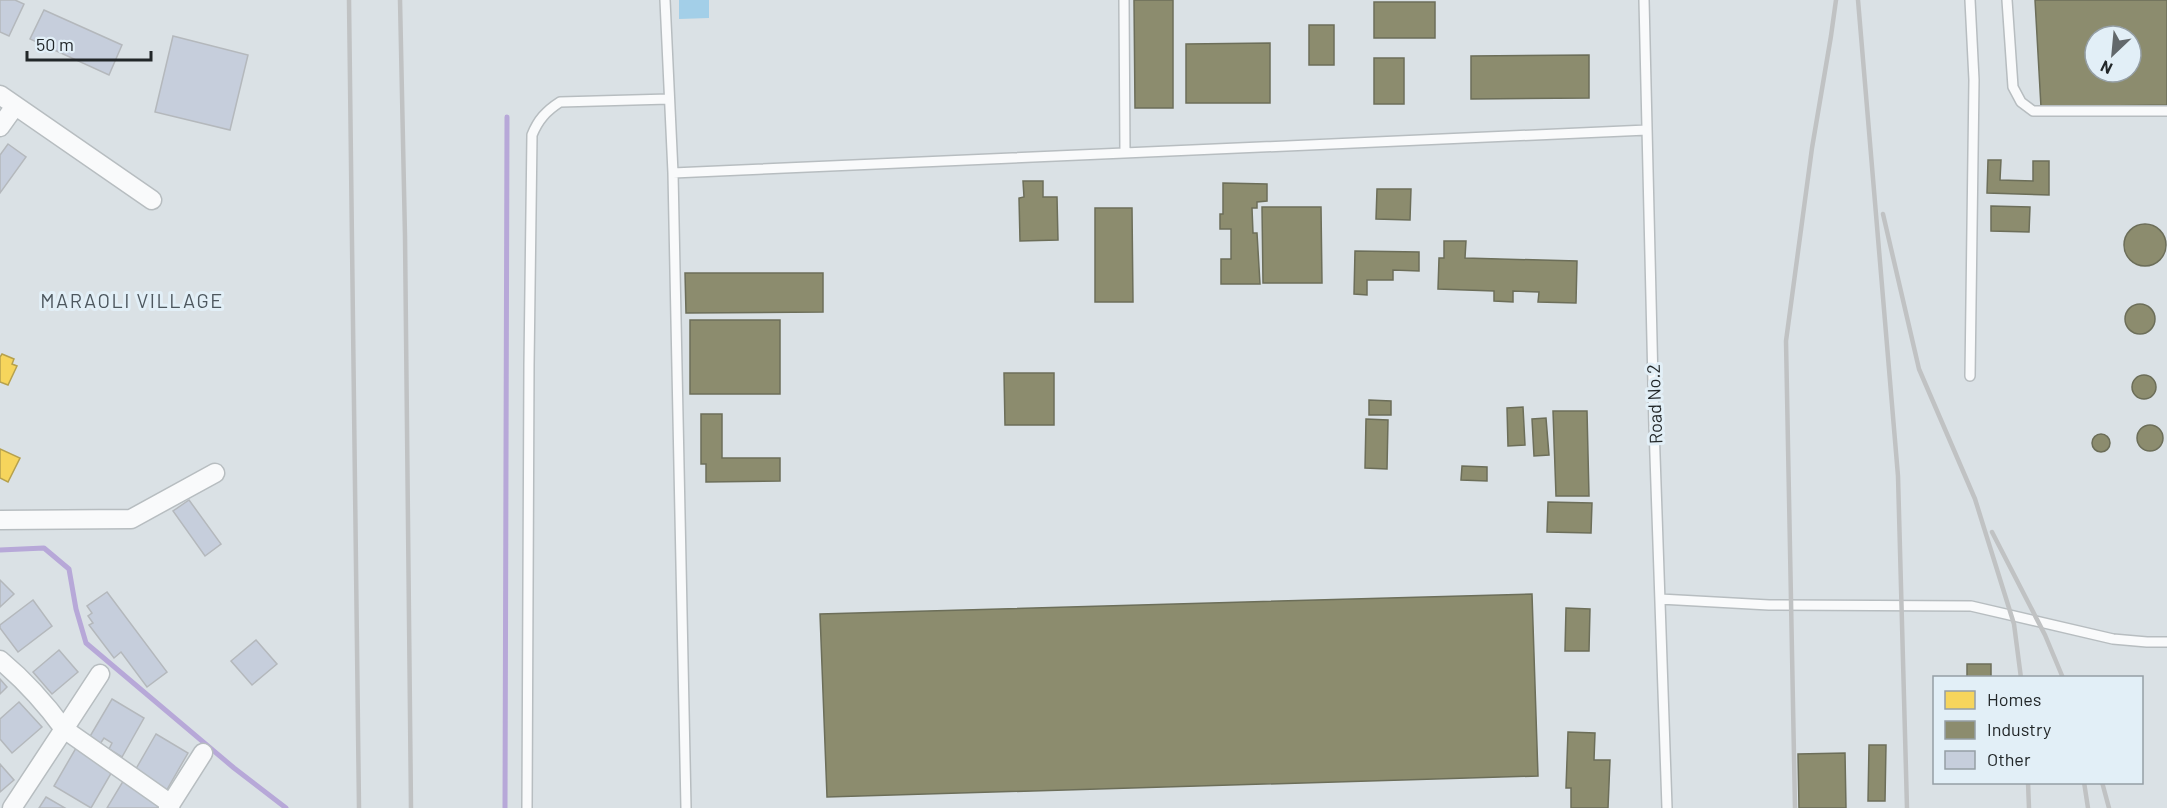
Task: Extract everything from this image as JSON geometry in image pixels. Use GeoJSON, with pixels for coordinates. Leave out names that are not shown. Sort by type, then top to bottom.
{"type":"FeatureCollection","features":[{"type":"Feature","properties":{"kind":"street"},"geometry":{"type":"LineString","coordinates":[[0,95],[152,200]]}},
{"type":"Feature","properties":{"kind":"street"},"geometry":{"type":"LineString","coordinates":[[0,127],[15,106]]}},
{"type":"Feature","properties":{"kind":"street"},"geometry":{"type":"LineString","coordinates":[[0,520],[131,519],[215,473]]}},
{"type":"Feature","properties":{"kind":"street"},"geometry":{"type":"LineString","coordinates":[[0,660],[21,678],[49,708],[63,729],[169,806],[202,753]]}},
{"type":"Feature","properties":{"kind":"street"},"geometry":{"type":"LineString","coordinates":[[12,808],[100,674]]}},
{"type":"Feature","properties":{"kind":"lane"},"geometry":{"type":"LineString","coordinates":[[665,0],[673,173],[686,808]]}},
{"type":"Feature","properties":{"kind":"lane"},"geometry":{"type":"LineString","coordinates":[[1124,0],[1125,153]]}},
{"type":"Feature","properties":{"kind":"lane","name":"Road No.2"},"geometry":{"type":"LineString","coordinates":[[1644,0],[1667,808]]}},
{"type":"Feature","properties":{"kind":"lane"},"geometry":{"type":"LineString","coordinates":[[1970,0],[1974,80],[1970,376]]}},
{"type":"Feature","properties":{"kind":"lane"},"geometry":{"type":"LineString","coordinates":[[2007,0],[2013,87],[2021,102],[2033,111],[2167,111]]}},
{"type":"Feature","properties":{"kind":"lane"},"geometry":{"type":"LineString","coordinates":[[527,808],[532,135],[537,122],[549,109],[560,102],[669,99]]}},
{"type":"Feature","properties":{"kind":"lane"},"geometry":{"type":"LineString","coordinates":[[673,173],[1647,130]]}},
{"type":"Feature","properties":{"kind":"lane"},"geometry":{"type":"LineString","coordinates":[[1660,599],[1769,604],[1971,606],[2113,639],[2167,642]]}},
{"type":"Feature","properties":{"kind":"shaded area"},"geometry":{"type":"Polygon","coordinates":[[[679,0],[709,0],[709,18],[679,19],[679,0]]]}},
{"type":"Feature","properties":{"kind":"building: Homes"},"geometry":{"type":"Polygon","coordinates":[[[2,354],[14,359],[12,364],[17,366],[8,385],[0,382],[2,354]]]}},
{"type":"Feature","properties":{"kind":"building: Homes"},"geometry":{"type":"Polygon","coordinates":[[[0,449],[20,458],[8,482],[0,478],[0,449]]]}},
{"type":"Feature","properties":{"kind":"building: Industry"},"geometry":{"type":"Polygon","coordinates":[[[1134,0],[1173,0],[1173,108],[1135,108],[1134,0]]]}},
{"type":"Feature","properties":{"kind":"building: Industry"},"geometry":{"type":"Polygon","coordinates":[[[2035,0],[2167,0],[2167,105],[2041,107],[2035,0]]]}},
{"type":"Feature","properties":{"kind":"building: Industry"},"geometry":{"type":"Polygon","coordinates":[[[1374,2],[1435,2],[1435,38],[1374,38],[1374,2]]]}},
{"type":"Feature","properties":{"kind":"building: Industry"},"geometry":{"type":"Polygon","coordinates":[[[1309,25],[1334,25],[1334,65],[1309,65],[1309,25]]]}},
{"type":"Feature","properties":{"kind":"building: Industry"},"geometry":{"type":"Polygon","coordinates":[[[1270,43],[1270,103],[1186,103],[1186,44],[1270,43]]]}},
{"type":"Feature","properties":{"kind":"building: Industry"},"geometry":{"type":"Polygon","coordinates":[[[1589,55],[1589,98],[1471,99],[1471,56],[1589,55]]]}},
{"type":"Feature","properties":{"kind":"building: Industry"},"geometry":{"type":"Polygon","coordinates":[[[1374,58],[1404,58],[1404,104],[1374,104],[1374,58]]]}},
{"type":"Feature","properties":{"kind":"building: Industry"},"geometry":{"type":"Polygon","coordinates":[[[1988,160],[2001,160],[2000,180],[2033,181],[2033,161],[2049,161],[2049,195],[1987,193],[1988,160]]]}},
{"type":"Feature","properties":{"kind":"building: Industry"},"geometry":{"type":"Polygon","coordinates":[[[1023,181],[1043,181],[1043,197],[1057,197],[1058,240],[1020,241],[1019,198],[1024,197],[1023,181]]]}},
{"type":"Feature","properties":{"kind":"building: Industry"},"geometry":{"type":"Polygon","coordinates":[[[1223,183],[1267,184],[1267,201],[1257,202],[1257,208],[1252,208],[1253,233],[1257,233],[1260,284],[1221,284],[1221,259],[1231,259],[1231,229],[1220,229],[1220,214],[1223,214],[1223,183]]]}},
{"type":"Feature","properties":{"kind":"building: Industry"},"geometry":{"type":"Polygon","coordinates":[[[1377,189],[1411,189],[1410,220],[1376,219],[1377,189]]]}},
{"type":"Feature","properties":{"kind":"building: Industry"},"geometry":{"type":"Polygon","coordinates":[[[1991,206],[2030,207],[2029,232],[1991,231],[1991,206]]]}},
{"type":"Feature","properties":{"kind":"building: Industry"},"geometry":{"type":"Polygon","coordinates":[[[1262,207],[1321,207],[1322,283],[1263,283],[1262,207]]]}},
{"type":"Feature","properties":{"kind":"building: Industry"},"geometry":{"type":"Polygon","coordinates":[[[1095,208],[1132,208],[1133,302],[1095,302],[1095,208]]]}},
{"type":"Feature","properties":{"kind":"building: Industry"},"geometry":{"type":"Polygon","coordinates":[[[2145,224],[2153,225],[2160,230],[2165,237],[2165,253],[2160,260],[2153,265],[2145,266],[2137,265],[2130,260],[2125,253],[2124,245],[2125,237],[2130,230],[2137,225],[2145,224]]]}},
{"type":"Feature","properties":{"kind":"building: Industry"},"geometry":{"type":"Polygon","coordinates":[[[1444,241],[1466,241],[1465,258],[1577,261],[1576,303],[1538,302],[1539,292],[1513,291],[1513,302],[1494,301],[1494,291],[1438,289],[1439,258],[1444,258],[1444,241]]]}},
{"type":"Feature","properties":{"kind":"building: Industry"},"geometry":{"type":"Polygon","coordinates":[[[1355,251],[1419,252],[1419,271],[1393,270],[1393,280],[1367,280],[1367,295],[1354,294],[1355,251]]]}},
{"type":"Feature","properties":{"kind":"building: Industry"},"geometry":{"type":"Polygon","coordinates":[[[685,273],[823,273],[823,312],[686,313],[685,273]]]}},
{"type":"Feature","properties":{"kind":"building: Industry"},"geometry":{"type":"Polygon","coordinates":[[[2140,304],[2146,305],[2154,313],[2154,325],[2146,333],[2140,334],[2134,333],[2126,325],[2125,319],[2126,313],[2134,305],[2140,304]]]}},
{"type":"Feature","properties":{"kind":"building: Industry"},"geometry":{"type":"Polygon","coordinates":[[[690,320],[780,320],[780,394],[690,394],[690,320]]]}},
{"type":"Feature","properties":{"kind":"building: Industry"},"geometry":{"type":"Polygon","coordinates":[[[1004,373],[1054,373],[1054,425],[1005,425],[1004,373]]]}},
{"type":"Feature","properties":{"kind":"building: Industry"},"geometry":{"type":"Polygon","coordinates":[[[2144,375],[2149,376],[2155,382],[2155,392],[2149,398],[2144,399],[2139,398],[2133,392],[2132,387],[2133,382],[2139,376],[2144,375]]]}},
{"type":"Feature","properties":{"kind":"building: Industry"},"geometry":{"type":"Polygon","coordinates":[[[1369,400],[1391,401],[1391,415],[1369,415],[1369,400]]]}},
{"type":"Feature","properties":{"kind":"building: Industry"},"geometry":{"type":"Polygon","coordinates":[[[1523,407],[1525,445],[1508,446],[1507,408],[1523,407]]]}},
{"type":"Feature","properties":{"kind":"building: Industry"},"geometry":{"type":"Polygon","coordinates":[[[1553,411],[1587,411],[1589,496],[1556,496],[1553,411]]]}},
{"type":"Feature","properties":{"kind":"building: Industry"},"geometry":{"type":"Polygon","coordinates":[[[701,414],[722,414],[722,458],[780,458],[780,481],[706,482],[706,464],[701,464],[701,414]]]}},
{"type":"Feature","properties":{"kind":"building: Industry"},"geometry":{"type":"Polygon","coordinates":[[[1546,418],[1549,455],[1534,456],[1532,419],[1546,418]]]}},
{"type":"Feature","properties":{"kind":"building: Industry"},"geometry":{"type":"Polygon","coordinates":[[[1366,419],[1388,420],[1387,469],[1365,468],[1366,419]]]}},
{"type":"Feature","properties":{"kind":"building: Industry"},"geometry":{"type":"Polygon","coordinates":[[[2150,425],[2159,429],[2163,438],[2159,447],[2150,451],[2141,447],[2137,438],[2141,429],[2150,425]]]}},
{"type":"Feature","properties":{"kind":"building: Industry"},"geometry":{"type":"Polygon","coordinates":[[[2101,434],[2107,437],[2110,443],[2107,449],[2101,452],[2095,449],[2092,443],[2095,437],[2101,434]]]}},
{"type":"Feature","properties":{"kind":"building: Industry"},"geometry":{"type":"Polygon","coordinates":[[[1462,466],[1487,467],[1487,481],[1461,480],[1462,466]]]}},
{"type":"Feature","properties":{"kind":"building: Industry"},"geometry":{"type":"Polygon","coordinates":[[[1548,502],[1592,503],[1591,533],[1547,532],[1548,502]]]}},
{"type":"Feature","properties":{"kind":"building: Industry"},"geometry":{"type":"Polygon","coordinates":[[[1532,594],[1538,776],[827,797],[820,614],[1532,594]]]}},
{"type":"Feature","properties":{"kind":"building: Industry"},"geometry":{"type":"Polygon","coordinates":[[[1566,608],[1590,609],[1589,651],[1565,651],[1566,608]]]}},
{"type":"Feature","properties":{"kind":"building: Industry"},"geometry":{"type":"Polygon","coordinates":[[[1967,664],[1991,664],[1991,676],[1967,676],[1967,664]]]}},
{"type":"Feature","properties":{"kind":"building: Industry"},"geometry":{"type":"Polygon","coordinates":[[[1568,732],[1595,733],[1594,760],[1610,760],[1608,808],[1571,808],[1571,788],[1566,788],[1568,732]]]}},
{"type":"Feature","properties":{"kind":"building: Industry"},"geometry":{"type":"Polygon","coordinates":[[[1869,745],[1886,745],[1885,801],[1868,801],[1869,745]]]}},
{"type":"Feature","properties":{"kind":"building: Industry"},"geometry":{"type":"Polygon","coordinates":[[[1845,753],[1846,808],[1799,808],[1798,754],[1845,753]]]}},
{"type":"Feature","properties":{"kind":"building: Other"},"geometry":{"type":"Polygon","coordinates":[[[0,0],[15,0],[24,4],[9,36],[0,32],[0,0]]]}},
{"type":"Feature","properties":{"kind":"building: Other"},"geometry":{"type":"Polygon","coordinates":[[[44,10],[122,45],[109,75],[30,39],[44,10]]]}},
{"type":"Feature","properties":{"kind":"building: Other"},"geometry":{"type":"Polygon","coordinates":[[[173,36],[248,55],[230,130],[155,112],[173,36]]]}},
{"type":"Feature","properties":{"kind":"building: Other"},"geometry":{"type":"Polygon","coordinates":[[[8,144],[26,157],[0,193],[0,155],[8,144]]]}},
{"type":"Feature","properties":{"kind":"building: Other"},"geometry":{"type":"Polygon","coordinates":[[[189,500],[221,544],[205,556],[173,511],[189,500]]]}},
{"type":"Feature","properties":{"kind":"building: Other"},"geometry":{"type":"Polygon","coordinates":[[[0,580],[14,594],[0,607],[0,580]]]}},
{"type":"Feature","properties":{"kind":"building: Other"},"geometry":{"type":"Polygon","coordinates":[[[107,592],[167,672],[147,687],[121,652],[114,658],[89,625],[93,623],[88,616],[92,613],[87,606],[107,592]]]}},
{"type":"Feature","properties":{"kind":"building: Other"},"geometry":{"type":"Polygon","coordinates":[[[33,600],[52,626],[18,652],[0,625],[33,600]]]}},
{"type":"Feature","properties":{"kind":"building: Other"},"geometry":{"type":"Polygon","coordinates":[[[256,640],[277,664],[252,685],[231,661],[256,640]]]}},
{"type":"Feature","properties":{"kind":"building: Other"},"geometry":{"type":"Polygon","coordinates":[[[59,650],[78,672],[52,694],[33,672],[59,650]]]}},
{"type":"Feature","properties":{"kind":"building: Other"},"geometry":{"type":"Polygon","coordinates":[[[0,679],[7,687],[0,694],[0,679]]]}},
{"type":"Feature","properties":{"kind":"building: Other"},"geometry":{"type":"Polygon","coordinates":[[[112,699],[144,718],[122,757],[109,749],[112,743],[104,738],[100,744],[89,738],[112,699]]]}},
{"type":"Feature","properties":{"kind":"building: Other"},"geometry":{"type":"Polygon","coordinates":[[[19,702],[42,727],[12,753],[0,739],[0,719],[19,702]]]}},
{"type":"Feature","properties":{"kind":"building: Other"},"geometry":{"type":"Polygon","coordinates":[[[156,734],[188,753],[165,793],[133,774],[156,734]]]}},
{"type":"Feature","properties":{"kind":"building: Other"},"geometry":{"type":"Polygon","coordinates":[[[76,748],[113,770],[91,808],[54,786],[76,748]]]}},
{"type":"Feature","properties":{"kind":"building: Other"},"geometry":{"type":"Polygon","coordinates":[[[0,764],[14,780],[0,792],[0,764]]]}},
{"type":"Feature","properties":{"kind":"building: Other"},"geometry":{"type":"Polygon","coordinates":[[[125,778],[162,799],[157,808],[107,808],[125,778]]]}},
{"type":"Feature","properties":{"kind":"building: Other"},"geometry":{"type":"Polygon","coordinates":[[[46,797],[65,808],[39,808],[46,797]]]}},
{"type":"Feature","properties":{"kind":"waterway"},"geometry":{"type":"LineString","coordinates":[[505,808],[507,117]]}},
{"type":"Feature","properties":{"kind":"waterway"},"geometry":{"type":"LineString","coordinates":[[0,550],[44,548],[69,569],[76,609],[86,643],[234,768],[286,808]]}},
{"type":"Feature","properties":{"kind":"railway"},"geometry":{"type":"LineString","coordinates":[[349,0],[359,808]]}},
{"type":"Feature","properties":{"kind":"railway"},"geometry":{"type":"LineString","coordinates":[[400,0],[411,808]]}},
{"type":"Feature","properties":{"kind":"railway"},"geometry":{"type":"LineString","coordinates":[[1795,808],[1786,341],[1812,148],[1836,0]]}},
{"type":"Feature","properties":{"kind":"railway"},"geometry":{"type":"LineString","coordinates":[[1858,0],[1898,476],[1907,808]]}},
{"type":"Feature","properties":{"kind":"railway"},"geometry":{"type":"LineString","coordinates":[[1883,214],[1919,369],[1975,499],[2014,624],[2021,676]]}},
{"type":"Feature","properties":{"kind":"railway"},"geometry":{"type":"LineString","coordinates":[[1992,532],[2045,635],[2062,676]]}},
{"type":"Feature","properties":{"kind":"railway"},"geometry":{"type":"LineString","coordinates":[[2028,784],[2029,808]]}},
{"type":"Feature","properties":{"kind":"railway"},"geometry":{"type":"LineString","coordinates":[[2084,784],[2088,808]]}},
{"type":"Feature","properties":{"kind":"railway"},"geometry":{"type":"LineString","coordinates":[[2103,784],[2109,808]]}},
{"type":"Feature","properties":{"kind":"district","name":"MARAOLI VILLAGE"},"geometry":{"type":"Point","coordinates":[132,300]}}]}
